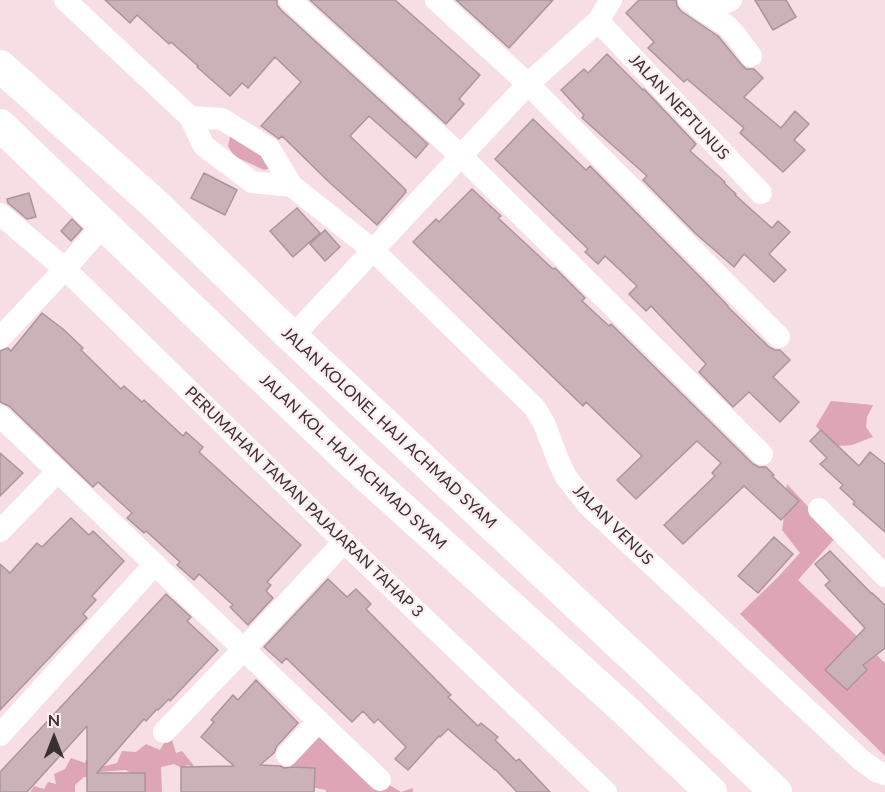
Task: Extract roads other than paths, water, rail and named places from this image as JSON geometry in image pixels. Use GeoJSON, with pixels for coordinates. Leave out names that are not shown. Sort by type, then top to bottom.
{"type":"FeatureCollection","features":[{"type":"Feature","properties":{"kind":"main road","name":"JALAN KOLONEL HAJI ACHMAD SYAM"},"geometry":{"type":"LineString","coordinates":[[0,66],[156,205],[292,337],[776,792]]}},
{"type":"Feature","properties":{"kind":"main road","name":"JALAN KOL. HAJI ACHMAD SYAM"},"geometry":{"type":"LineString","coordinates":[[0,125],[350,461],[624,709],[711,792]]}},
{"type":"Feature","properties":{"kind":"main road"},"geometry":{"type":"LineString","coordinates":[[624,709],[660,682]]}},
{"type":"Feature","properties":{"kind":"street"},"geometry":{"type":"LineString","coordinates":[[65,0],[190,117],[204,146],[252,182],[292,186]]}},
{"type":"Feature","properties":{"kind":"street"},"geometry":{"type":"LineString","coordinates":[[290,0],[461,156],[762,454]]}},
{"type":"Feature","properties":{"kind":"street"},"geometry":{"type":"LineString","coordinates":[[436,0],[528,84],[779,337]]}},
{"type":"Feature","properties":{"kind":"street"},"geometry":{"type":"LineString","coordinates":[[697,6],[731,0]]}},
{"type":"Feature","properties":{"kind":"street"},"geometry":{"type":"LineString","coordinates":[[292,337],[528,84],[598,21],[610,1]]}},
{"type":"Feature","properties":{"kind":"street"},"geometry":{"type":"LineString","coordinates":[[697,6],[727,26],[751,56]]}},
{"type":"Feature","properties":{"kind":"street","name":"JALAN NEPTUNUS"},"geometry":{"type":"LineString","coordinates":[[598,21],[761,193]]}},
{"type":"Feature","properties":{"kind":"street"},"geometry":{"type":"LineString","coordinates":[[190,117],[222,118],[269,148],[292,186]]}},
{"type":"Feature","properties":{"kind":"street","name":"JALAN VENUS"},"geometry":{"type":"LineString","coordinates":[[292,186],[373,250],[535,408],[544,423],[566,477],[588,505],[859,758],[876,771],[885,774]]}},
{"type":"Feature","properties":{"kind":"street","name":"PERUMAHAN TAMAN PAJAJARAN TAHAP 3"},"geometry":{"type":"LineString","coordinates":[[0,214],[65,269],[344,542],[606,792]]}},
{"type":"Feature","properties":{"kind":"street"},"geometry":{"type":"LineString","coordinates":[[0,338],[103,225]]}},
{"type":"Feature","properties":{"kind":"street"},"geometry":{"type":"LineString","coordinates":[[0,416],[380,780]]}},
{"type":"Feature","properties":{"kind":"street"},"geometry":{"type":"LineString","coordinates":[[0,531],[58,471]]}},
{"type":"Feature","properties":{"kind":"street"},"geometry":{"type":"LineString","coordinates":[[819,509],[885,576]]}},
{"type":"Feature","properties":{"kind":"street"},"geometry":{"type":"LineString","coordinates":[[164,732],[344,542]]}},
{"type":"Feature","properties":{"kind":"street"},"geometry":{"type":"LineString","coordinates":[[0,735],[154,564]]}},
{"type":"Feature","properties":{"kind":"street"},"geometry":{"type":"LineString","coordinates":[[287,755],[319,721]]}}]}
